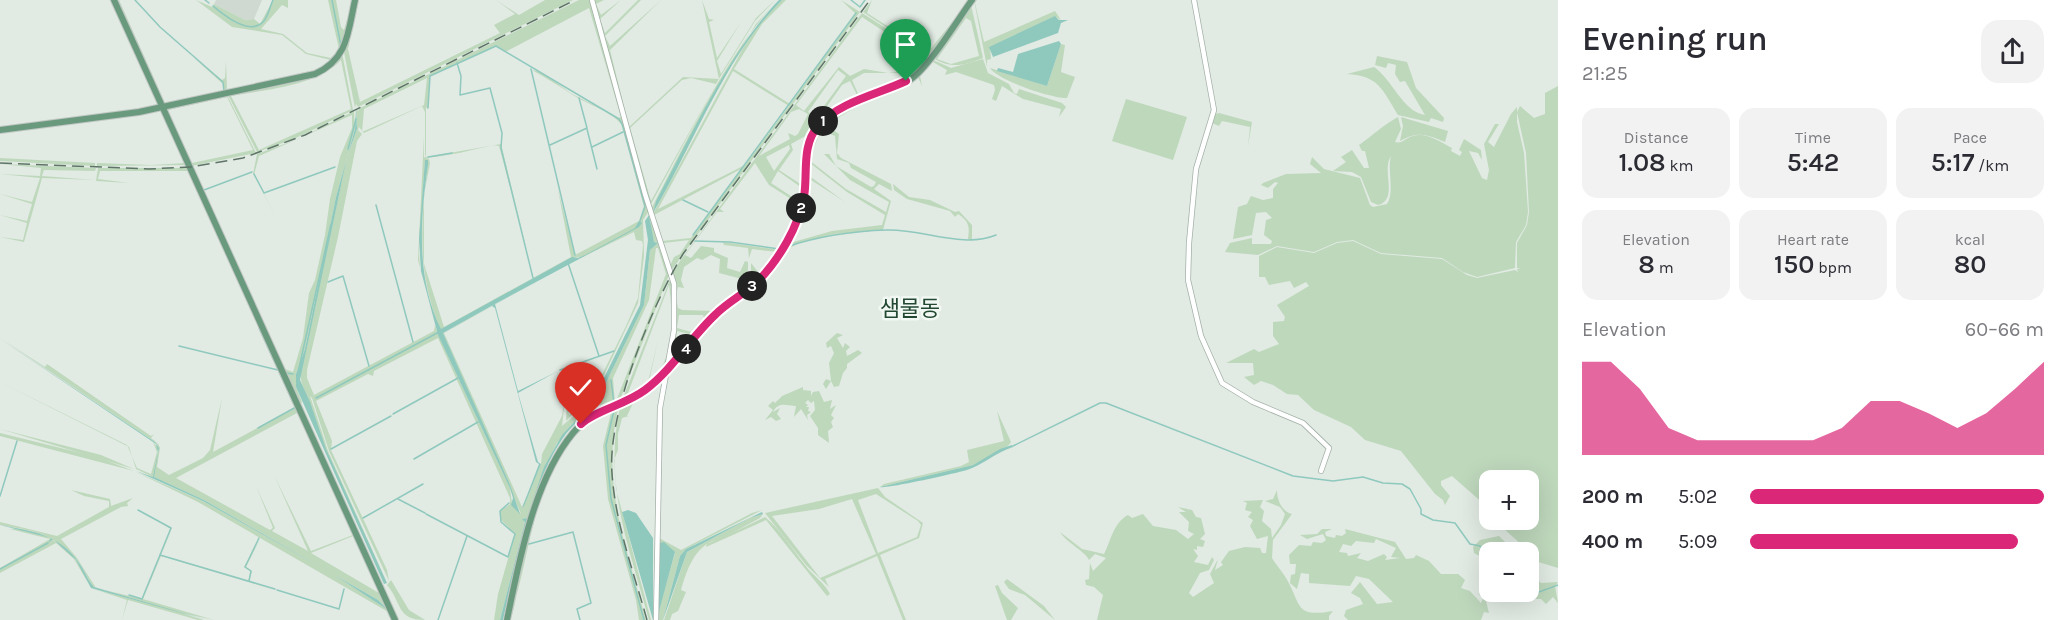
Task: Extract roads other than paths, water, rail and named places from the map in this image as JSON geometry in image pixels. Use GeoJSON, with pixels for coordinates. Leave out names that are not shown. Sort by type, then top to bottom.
{"type":"FeatureCollection","features":[{"type":"Feature","properties":{"kind":"main road"},"geometry":{"type":"LineString","coordinates":[[114,0],[393,614]]}},
{"type":"Feature","properties":{"kind":"main road"},"geometry":{"type":"LineString","coordinates":[[0,130],[163,107],[306,77],[324,70],[336,61],[344,47],[355,0]]}},
{"type":"Feature","properties":{"kind":"main road"},"geometry":{"type":"LineString","coordinates":[[507,620],[523,549],[538,502],[553,464],[566,442],[586,420],[632,399],[669,370],[715,314],[759,280],[781,252],[803,200],[808,149],[817,128],[825,119],[859,100],[914,77],[972,0]]}},
{"type":"Feature","properties":{"kind":"street"},"geometry":{"type":"LineString","coordinates":[[592,0],[645,194],[674,284],[676,308],[669,370],[660,408],[656,620]]}},
{"type":"Feature","properties":{"kind":"street"},"geometry":{"type":"LineString","coordinates":[[1194,0],[1214,110],[1196,169],[1189,243],[1188,280],[1201,336],[1222,383],[1253,402],[1303,423],[1329,448],[1321,471]]}},
{"type":"Feature","properties":{"kind":"water"},"geometry":{"type":"Polygon","coordinates":[[[779,0],[782,0],[761,23],[726,75],[653,213],[656,201],[712,96],[744,44],[779,0]]]}},
{"type":"Feature","properties":{"kind":"water"},"geometry":{"type":"Polygon","coordinates":[[[1055,16],[1059,20],[1068,20],[1061,23],[1058,33],[993,57],[989,47],[1055,16]]]}},
{"type":"Feature","properties":{"kind":"water"},"geometry":{"type":"Polygon","coordinates":[[[1059,41],[1061,44],[1047,86],[997,71],[998,68],[1013,72],[1018,54],[1059,41]]]}},
{"type":"Feature","properties":{"kind":"water"},"geometry":{"type":"Polygon","coordinates":[[[356,110],[357,129],[348,155],[355,129],[356,110]]]}},
{"type":"Feature","properties":{"kind":"water"},"geometry":{"type":"Polygon","coordinates":[[[346,160],[300,380],[326,449],[387,583],[384,584],[296,387],[296,374],[305,349],[336,197],[346,160]]]}},
{"type":"Feature","properties":{"kind":"water"},"geometry":{"type":"Polygon","coordinates":[[[425,160],[428,160],[428,165],[423,206],[422,248],[427,290],[441,329],[572,257],[578,258],[585,255],[635,228],[639,221],[642,223],[639,227],[443,333],[510,485],[520,514],[511,505],[513,498],[510,488],[438,335],[421,271],[419,239],[425,160]]]}},
{"type":"Feature","properties":{"kind":"water"},"geometry":{"type":"Polygon","coordinates":[[[649,215],[654,242],[658,243],[650,250],[644,305],[597,401],[595,396],[640,305],[648,240],[645,221],[649,215]]]}},
{"type":"Feature","properties":{"kind":"water"},"geometry":{"type":"Polygon","coordinates":[[[495,304],[518,391],[558,371],[518,393],[538,462],[541,464],[522,508],[539,464],[536,462],[495,308],[492,306],[495,304]]]}},
{"type":"Feature","properties":{"kind":"water"},"geometry":{"type":"Polygon","coordinates":[[[0,339],[155,442],[159,448],[154,477],[204,500],[323,568],[203,501],[136,471],[153,477],[158,452],[156,444],[0,339]]]}},
{"type":"Feature","properties":{"kind":"water"},"geometry":{"type":"Polygon","coordinates":[[[594,401],[595,405],[563,438],[542,477],[526,526],[503,620],[500,620],[525,522],[522,519],[527,518],[544,467],[562,435],[594,401]]]}},
{"type":"Feature","properties":{"kind":"water"},"geometry":{"type":"Polygon","coordinates":[[[1012,445],[1013,447],[967,470],[880,487],[973,465],[1000,449],[1012,445]]]}},
{"type":"Feature","properties":{"kind":"water"},"geometry":{"type":"Polygon","coordinates":[[[628,510],[636,513],[653,538],[653,620],[622,512],[628,510]]]}},
{"type":"Feature","properties":{"kind":"water"},"geometry":{"type":"Polygon","coordinates":[[[762,512],[763,514],[750,518],[687,552],[663,620],[680,556],[686,549],[762,512]]]}},
{"type":"Feature","properties":{"kind":"water"},"geometry":{"type":"Polygon","coordinates":[[[0,525],[34,532],[48,537],[0,525]]]}},
{"type":"Feature","properties":{"kind":"water"},"geometry":{"type":"Polygon","coordinates":[[[54,540],[71,553],[81,566],[94,587],[207,620],[91,588],[76,560],[54,540]]]}},
{"type":"Feature","properties":{"kind":"water"},"geometry":{"type":"Polygon","coordinates":[[[664,542],[675,552],[658,615],[660,543],[664,542]]]}},
{"type":"Feature","properties":{"kind":"water"},"geometry":{"type":"Polygon","coordinates":[[[335,575],[378,600],[388,610],[335,575]]]}},
{"type":"Feature","properties":{"kind":"waterway"},"geometry":{"type":"LineString","coordinates":[[135,0],[160,27],[223,82],[224,92]]}},
{"type":"Feature","properties":{"kind":"waterway"},"geometry":{"type":"LineString","coordinates":[[205,0],[209,3]]}},
{"type":"Feature","properties":{"kind":"waterway"},"geometry":{"type":"LineString","coordinates":[[213,6],[237,23],[251,27],[263,22],[273,0]]}},
{"type":"Feature","properties":{"kind":"waterway"},"geometry":{"type":"LineString","coordinates":[[332,0],[341,46]]}},
{"type":"Feature","properties":{"kind":"waterway"},"geometry":{"type":"LineString","coordinates":[[851,0],[860,7],[865,0]]}},
{"type":"Feature","properties":{"kind":"waterway"},"geometry":{"type":"LineString","coordinates":[[693,235],[856,13]]}},
{"type":"Feature","properties":{"kind":"waterway"},"geometry":{"type":"LineString","coordinates":[[428,108],[430,76],[496,46],[619,119],[645,206],[640,221]]}},
{"type":"Feature","properties":{"kind":"waterway"},"geometry":{"type":"LineString","coordinates":[[457,63],[461,76],[460,95],[490,88],[502,133],[501,148],[533,278]]}},
{"type":"Feature","properties":{"kind":"waterway"},"geometry":{"type":"LineString","coordinates":[[531,69],[575,255]]}},
{"type":"Feature","properties":{"kind":"waterway"},"geometry":{"type":"LineString","coordinates":[[550,145],[587,128],[579,98]]}},
{"type":"Feature","properties":{"kind":"waterway"},"geometry":{"type":"LineString","coordinates":[[348,149],[356,119]]}},
{"type":"Feature","properties":{"kind":"waterway"},"geometry":{"type":"LineString","coordinates":[[587,129],[597,169]]}},
{"type":"Feature","properties":{"kind":"waterway"},"geometry":{"type":"LineString","coordinates":[[592,147],[623,132]]}},
{"type":"Feature","properties":{"kind":"waterway"},"geometry":{"type":"LineString","coordinates":[[428,157],[452,153]]}},
{"type":"Feature","properties":{"kind":"waterway"},"geometry":{"type":"LineString","coordinates":[[254,174],[264,193],[335,167]]}},
{"type":"Feature","properties":{"kind":"waterway"},"geometry":{"type":"LineString","coordinates":[[204,190],[252,172]]}},
{"type":"Feature","properties":{"kind":"waterway"},"geometry":{"type":"LineString","coordinates":[[683,200],[708,212]]}},
{"type":"Feature","properties":{"kind":"waterway"},"geometry":{"type":"LineString","coordinates":[[376,205],[413,342]]}},
{"type":"Feature","properties":{"kind":"waterway"},"geometry":{"type":"LineString","coordinates":[[299,368],[331,224]]}},
{"type":"Feature","properties":{"kind":"waterway"},"geometry":{"type":"LineString","coordinates":[[786,247],[823,237],[887,230],[970,240],[996,235]]}},
{"type":"Feature","properties":{"kind":"waterway"},"geometry":{"type":"LineString","coordinates":[[695,241],[730,242],[779,249]]}},
{"type":"Feature","properties":{"kind":"waterway"},"geometry":{"type":"LineString","coordinates":[[568,263],[599,356]]}},
{"type":"Feature","properties":{"kind":"waterway"},"geometry":{"type":"LineString","coordinates":[[328,282],[343,276],[369,366]]}},
{"type":"Feature","properties":{"kind":"waterway"},"geometry":{"type":"LineString","coordinates":[[259,328],[295,407]]}},
{"type":"Feature","properties":{"kind":"waterway"},"geometry":{"type":"LineString","coordinates":[[316,398],[439,332]]}},
{"type":"Feature","properties":{"kind":"waterway"},"geometry":{"type":"LineString","coordinates":[[179,346],[278,370]]}},
{"type":"Feature","properties":{"kind":"waterway"},"geometry":{"type":"LineString","coordinates":[[560,370],[614,351]]}},
{"type":"Feature","properties":{"kind":"waterway"},"geometry":{"type":"LineString","coordinates":[[286,373],[293,374]]}},
{"type":"Feature","properties":{"kind":"waterway"},"geometry":{"type":"LineString","coordinates":[[393,414],[458,378]]}},
{"type":"Feature","properties":{"kind":"waterway"},"geometry":{"type":"LineString","coordinates":[[611,380],[614,403]]}},
{"type":"Feature","properties":{"kind":"waterway"},"geometry":{"type":"LineString","coordinates":[[1013,446],[1100,403],[1106,403],[1293,476],[1333,481],[1363,477],[1383,483],[1402,484],[1410,489],[1421,509],[1421,514],[1433,520],[1455,523],[1470,544],[1479,546]]}},
{"type":"Feature","properties":{"kind":"waterway"},"geometry":{"type":"LineString","coordinates":[[258,428],[296,407]]}},
{"type":"Feature","properties":{"kind":"waterway"},"geometry":{"type":"LineString","coordinates":[[614,410],[606,445],[611,499],[644,620]]}},
{"type":"Feature","properties":{"kind":"waterway"},"geometry":{"type":"LineString","coordinates":[[331,449],[391,416]]}},
{"type":"Feature","properties":{"kind":"waterway"},"geometry":{"type":"LineString","coordinates":[[414,459],[478,422]]}},
{"type":"Feature","properties":{"kind":"waterway"},"geometry":{"type":"LineString","coordinates":[[0,496],[17,441]]}},
{"type":"Feature","properties":{"kind":"waterway"},"geometry":{"type":"LineString","coordinates":[[363,518],[423,484]]}},
{"type":"Feature","properties":{"kind":"waterway"},"geometry":{"type":"LineString","coordinates":[[398,499],[425,513]]}},
{"type":"Feature","properties":{"kind":"waterway"},"geometry":{"type":"LineString","coordinates":[[426,514],[508,557],[515,534],[501,522],[500,511],[509,503]]}},
{"type":"Feature","properties":{"kind":"waterway"},"geometry":{"type":"LineString","coordinates":[[138,510],[171,528],[160,555],[275,589]]}},
{"type":"Feature","properties":{"kind":"waterway"},"geometry":{"type":"LineString","coordinates":[[529,544],[573,532],[591,603],[577,609],[580,620]]}},
{"type":"Feature","properties":{"kind":"waterway"},"geometry":{"type":"LineString","coordinates":[[438,620],[467,536]]}},
{"type":"Feature","properties":{"kind":"waterway"},"geometry":{"type":"LineString","coordinates":[[249,581],[251,571],[245,567],[259,538]]}},
{"type":"Feature","properties":{"kind":"waterway"},"geometry":{"type":"LineString","coordinates":[[0,569],[48,543]]}},
{"type":"Feature","properties":{"kind":"waterway"},"geometry":{"type":"LineString","coordinates":[[129,595],[142,599],[160,555]]}},
{"type":"Feature","properties":{"kind":"waterway"},"geometry":{"type":"LineString","coordinates":[[1539,592],[1558,585]]}},
{"type":"Feature","properties":{"kind":"waterway"},"geometry":{"type":"LineString","coordinates":[[277,590],[339,609],[344,589]]}},
{"type":"Feature","properties":{"kind":"railway"},"geometry":{"type":"LineString","coordinates":[[0,163],[149,169],[190,167],[243,158],[305,135],[575,0]]}},
{"type":"Feature","properties":{"kind":"railway"},"geometry":{"type":"LineString","coordinates":[[647,620],[621,529],[612,473],[612,449],[617,421],[634,360],[658,301],[683,254],[870,0]]}},
{"type":"Feature","properties":{"kind":"district","name":"샘물동"},"geometry":{"type":"Point","coordinates":[910,309]}}]}
